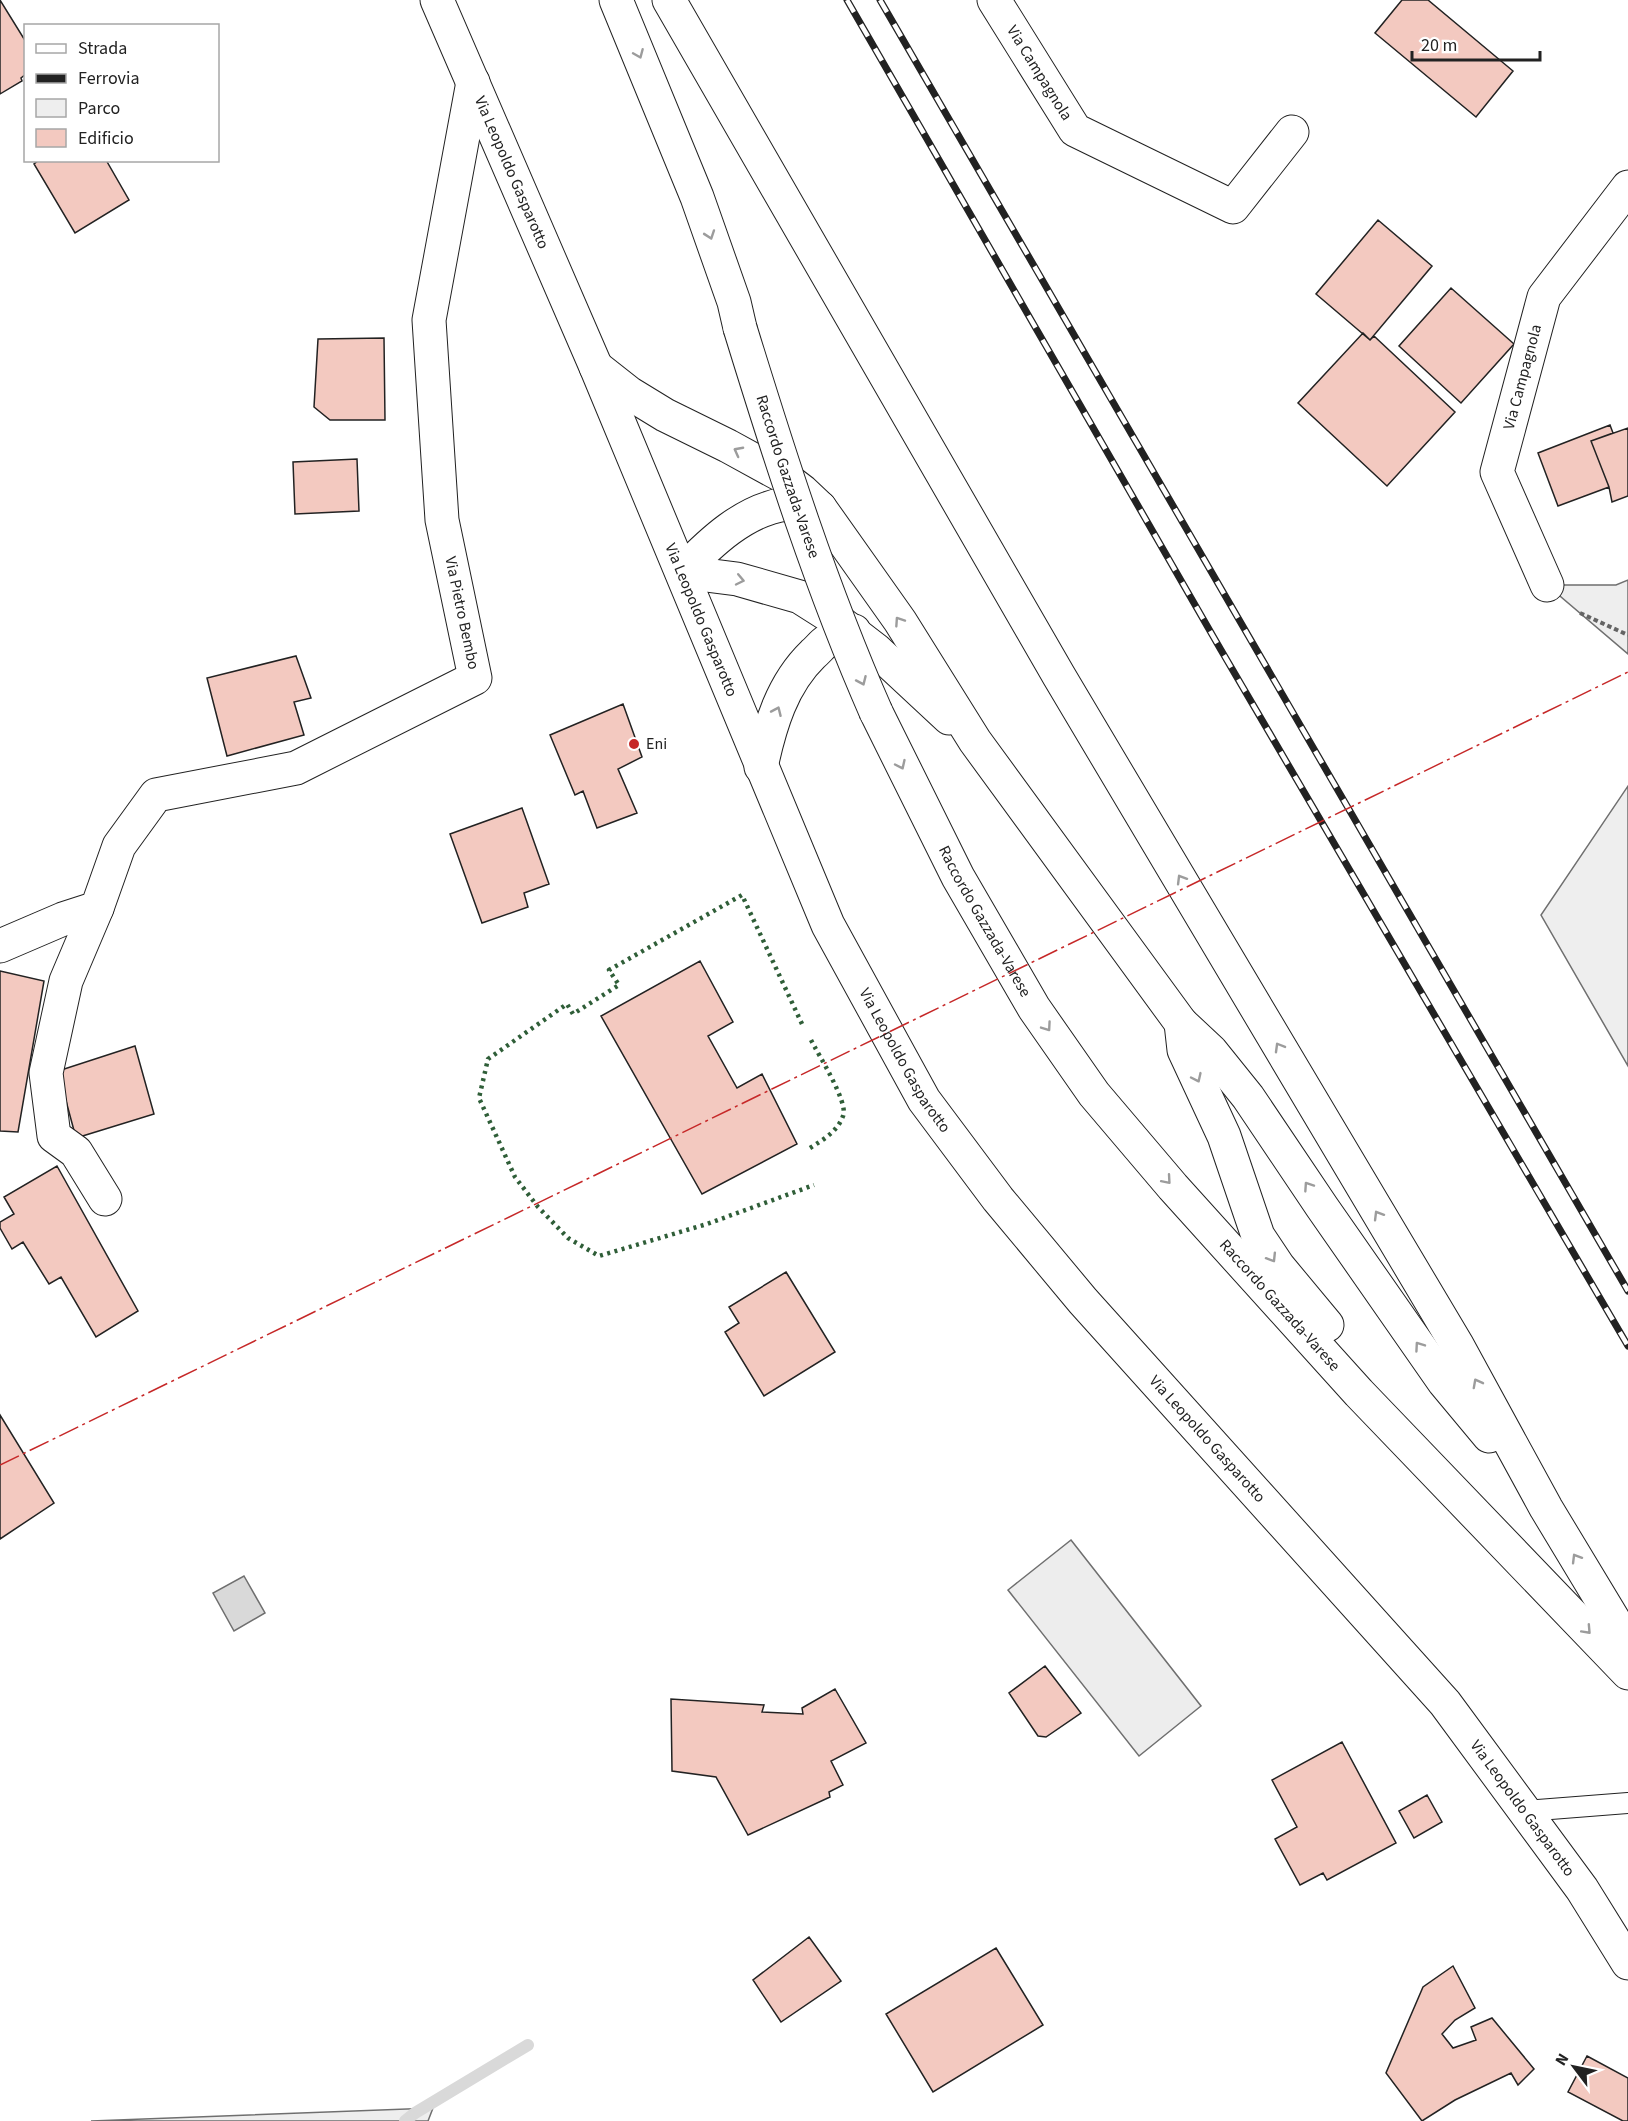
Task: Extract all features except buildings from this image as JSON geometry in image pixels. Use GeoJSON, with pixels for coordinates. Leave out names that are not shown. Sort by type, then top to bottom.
{"type":"FeatureCollection","features":[{"type":"Feature","properties":{"kind":"main road","name":"Via Leopoldo Gasparotto"},"geometry":{"type":"LineString","coordinates":[[437,0],[596,367],[828,925],[924,1100],[998,1199],[1083,1301],[1446,1703],[1582,1889],[1628,1963]]}},
{"type":"Feature","properties":{"kind":"main road","name":"Raccordo Gazzada-Varese"},"geometry":{"type":"LineString","coordinates":[[616,0],[697,197],[734,302],[774,438],[813,557],[848,647],[909,781],[964,887],[1034,1008],[1094,1094],[1173,1187],[1359,1393],[1628,1673]]}},
{"type":"Feature","properties":{"kind":"main road"},"geometry":{"type":"LineString","coordinates":[[669,0],[1059,676],[1457,1345],[1546,1508],[1628,1644]]}},
{"type":"Feature","properties":{"kind":"main road","name":"Via Campagnola"},"geometry":{"type":"LineString","coordinates":[[993,0],[1075,130],[1233,207],[1292,132]]}},
{"type":"Feature","properties":{"kind":"main road","name":"Via Pietro Bembo"},"geometry":{"type":"LineString","coordinates":[[105,1199],[76,1152],[54,1136],[46,1073],[66,981],[120,846],[156,795],[296,768],[475,678],[442,520],[429,320],[473,82]]}},
{"type":"Feature","properties":{"kind":"main road","name":"Via Campagnola"},"geometry":{"type":"LineString","coordinates":[[1547,585],[1497,472],[1544,297],[1628,187]]}},
{"type":"Feature","properties":{"kind":"main road"},"geometry":{"type":"LineString","coordinates":[[596,367],[628,393],[665,416],[728,446],[781,475],[820,508],[900,621],[975,741],[1181,1023],[1211,1051],[1248,1097],[1444,1382],[1546,1508]]}},
{"type":"Feature","properties":{"kind":"main road"},"geometry":{"type":"LineString","coordinates":[[682,572],[701,552],[730,528],[764,510],[789,503],[820,508]]}},
{"type":"Feature","properties":{"kind":"main road"},"geometry":{"type":"LineString","coordinates":[[682,572],[737,579],[800,597],[854,632],[876,650],[975,741]]}},
{"type":"Feature","properties":{"kind":"main road"},"geometry":{"type":"LineString","coordinates":[[761,767],[769,730],[776,712],[787,689],[804,663],[825,642],[854,632]]}},
{"type":"Feature","properties":{"kind":"main road"},"geometry":{"type":"LineString","coordinates":[[0,946],[63,919],[97,908]]}},
{"type":"Feature","properties":{"kind":"main road"},"geometry":{"type":"LineString","coordinates":[[1181,1023],[1184,1050],[1224,1136],[1258,1236],[1278,1266],[1430,1443],[1551,1592]]}},
{"type":"Feature","properties":{"kind":"lane"},"geometry":{"type":"LineString","coordinates":[[1526,1811],[1628,1803]]}},
{"type":"Feature","properties":{"kind":"path"},"geometry":{"type":"LineString","coordinates":[[1580,613],[1628,635]]}},
{"type":"Feature","properties":{"kind":"green space"},"geometry":{"type":"Polygon","coordinates":[[[1628,580],[1628,654],[1547,585],[1616,585],[1628,580]]]}},
{"type":"Feature","properties":{"kind":"green space"},"geometry":{"type":"Polygon","coordinates":[[[1628,786],[1628,1066],[1541,915],[1628,786]]]}},
{"type":"Feature","properties":{"kind":"green space"},"geometry":{"type":"Polygon","coordinates":[[[433,2108],[428,2121],[91,2121],[433,2108]]]}},
{"type":"Feature","properties":{"kind":"shaded area"},"geometry":{"type":"Polygon","coordinates":[[[1071,1540],[1201,1706],[1139,1756],[1008,1590],[1071,1540]]]}},
{"type":"Feature","properties":{"kind":"shaded area"},"geometry":{"type":"Polygon","coordinates":[[[244,1576],[265,1613],[234,1631],[213,1593],[244,1576]]]}},
{"type":"Feature","properties":{"kind":"waterway"},"geometry":{"type":"LineString","coordinates":[[405,2121],[528,2045]]}},
{"type":"Feature","properties":{"kind":"railway"},"geometry":{"type":"LineString","coordinates":[[847,0],[1221,650],[1628,1346]]}},
{"type":"Feature","properties":{"kind":"railway"},"geometry":{"type":"LineString","coordinates":[[880,0],[1628,1291]]}},
{"type":"Feature","properties":{"kind":"hedge"},"geometry":{"type":"LineString","coordinates":[[802,1024],[742,895],[609,970],[619,985],[573,1014],[567,1004],[488,1059],[479,1098],[515,1177],[538,1207],[568,1238],[599,1256],[707,1224],[814,1185]]}},
{"type":"Feature","properties":{"kind":"hedge"},"geometry":{"type":"LineString","coordinates":[[810,1148],[834,1131],[844,1110],[837,1090],[811,1040]]}},
{"type":"Feature","properties":{"kind":"power"},"geometry":{"type":"LineString","coordinates":[[0,1465],[1628,672]]}},
{"type":"Feature","properties":{"kind":"place","name":"Eni"},"geometry":{"type":"Point","coordinates":[634,744]}}]}
